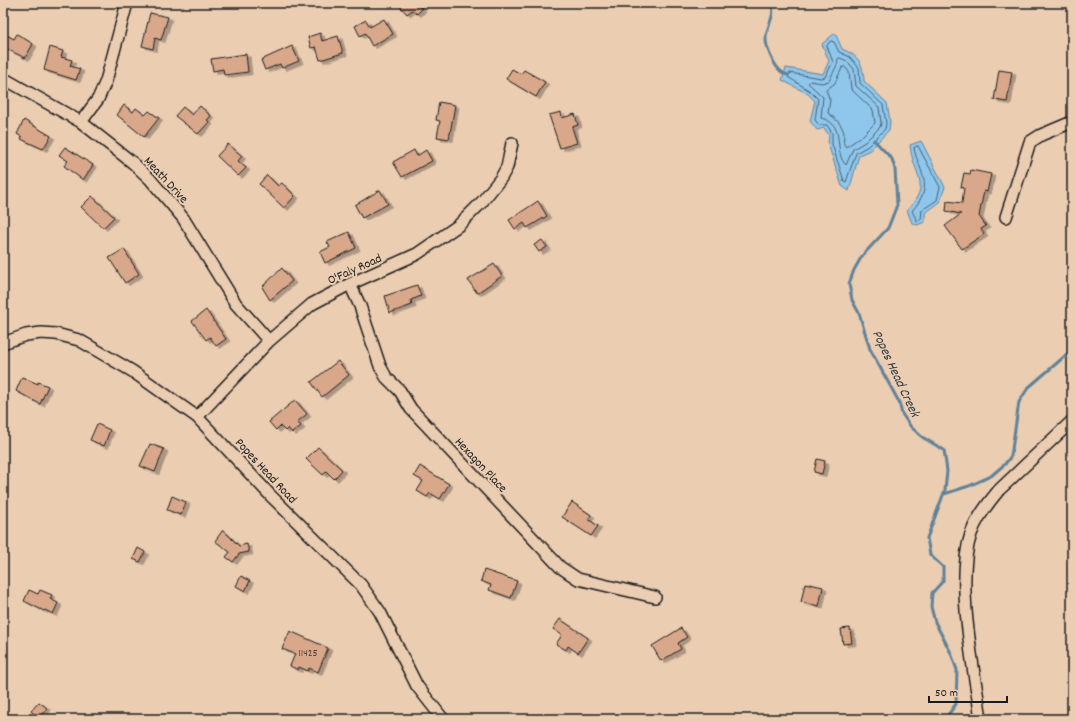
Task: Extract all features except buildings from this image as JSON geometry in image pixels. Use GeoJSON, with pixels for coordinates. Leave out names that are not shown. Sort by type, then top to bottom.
{"type":"FeatureCollection","features":[{"type":"Feature","properties":{"kind":"street"},"geometry":{"type":"LineString","coordinates":[[81,122],[98,99],[106,81],[127,3]]}},
{"type":"Feature","properties":{"kind":"street","name":"Meath Drive"},"geometry":{"type":"LineString","coordinates":[[3,78],[81,122],[133,163],[168,199],[199,240],[236,304],[270,341]]}},
{"type":"Feature","properties":{"kind":"street"},"geometry":{"type":"LineString","coordinates":[[1006,217],[1030,142],[1041,135],[1072,122]]}},
{"type":"Feature","properties":{"kind":"street","name":"O'Faly Road"},"geometry":{"type":"LineString","coordinates":[[197,417],[270,341],[312,304],[350,284],[417,254],[459,225],[481,203],[501,178],[507,167],[512,143]]}},
{"type":"Feature","properties":{"kind":"street","name":"Hexagon Place"},"geometry":{"type":"LineString","coordinates":[[350,284],[360,306],[380,366],[386,377],[400,391],[411,409],[560,567],[578,579],[655,597]]}},
{"type":"Feature","properties":{"kind":"street","name":"Popes Head Road"},"geometry":{"type":"LineString","coordinates":[[3,343],[26,335],[41,333],[56,334],[79,340],[132,371],[197,417],[271,496],[361,585],[380,612],[417,686],[443,719]]}},
{"type":"Feature","properties":{"kind":"street"},"geometry":{"type":"LineString","coordinates":[[981,719],[969,630],[965,570],[966,557],[972,532],[989,503],[999,490],[1072,420]]}},
{"type":"Feature","properties":{"kind":"water"},"geometry":{"type":"Polygon","coordinates":[[[835,33],[842,49],[852,54],[859,61],[863,69],[864,81],[887,103],[890,122],[889,130],[870,150],[859,155],[849,191],[842,186],[828,144],[829,135],[824,128],[817,130],[810,121],[815,101],[808,94],[782,80],[786,68],[823,74],[829,61],[822,44],[835,33]]]}},
{"type":"Feature","properties":{"kind":"water"},"geometry":{"type":"Polygon","coordinates":[[[921,141],[945,187],[940,202],[925,213],[925,222],[917,225],[912,223],[907,210],[915,201],[919,193],[920,186],[910,145],[921,141]]]}},
{"type":"Feature","properties":{"kind":"waterway","name":"Popes Head Creek"},"geometry":{"type":"LineString","coordinates":[[772,3],[773,13],[766,36],[767,47],[779,70],[788,75]]}},
{"type":"Feature","properties":{"kind":"waterway","name":"Popes Head Creek"},"geometry":{"type":"LineString","coordinates":[[874,140],[892,159],[895,169],[897,205],[888,228],[862,256],[854,270],[849,284],[852,300],[859,313],[870,349],[899,402],[902,414],[911,427],[922,437],[944,450],[947,471],[945,490],[927,538],[930,555],[943,567],[943,581],[932,593],[931,607],[935,622],[951,653],[957,670],[956,704],[945,719]]}},
{"type":"Feature","properties":{"kind":"waterway"},"geometry":{"type":"LineString","coordinates":[[944,494],[969,486],[991,476],[1005,464],[1011,456],[1019,402],[1028,388],[1072,350]]}}]}
